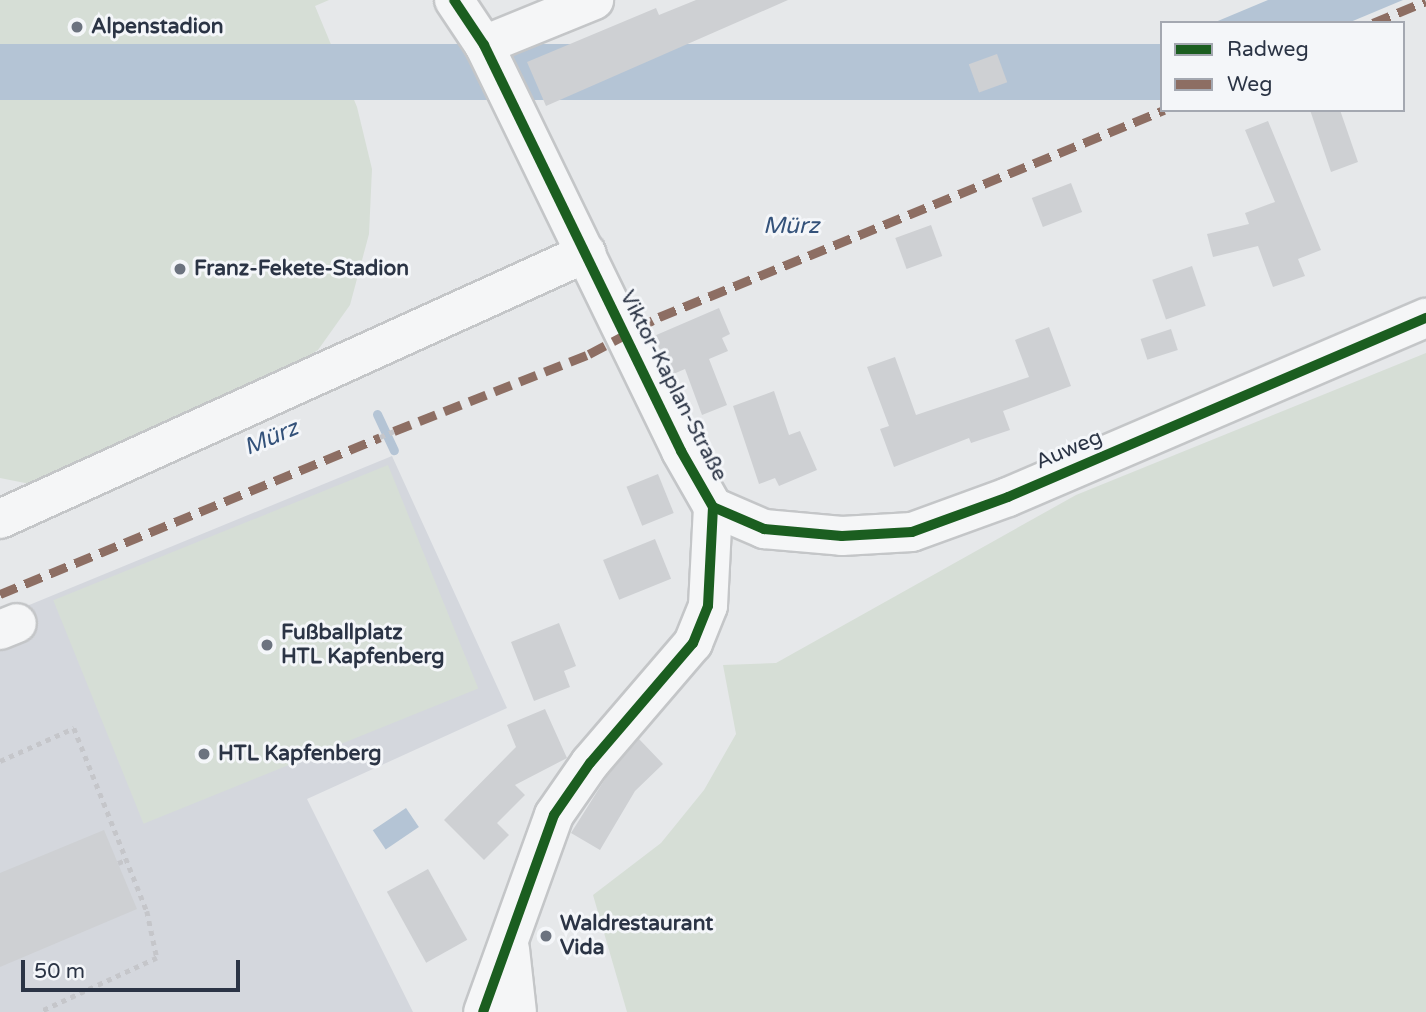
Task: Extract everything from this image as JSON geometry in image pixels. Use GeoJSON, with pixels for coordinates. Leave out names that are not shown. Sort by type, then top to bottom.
{"type":"FeatureCollection","features":[{"type":"Feature","properties":{"kind":"street","name":"Viktor-Kaplan-Straße"},"geometry":{"type":"LineString","coordinates":[[454,0],[484,45],[713,507],[708,606],[692,643],[590,763],[554,814],[483,1012]]}},
{"type":"Feature","properties":{"kind":"street"},"geometry":{"type":"LineString","coordinates":[[484,45],[594,0]]}},
{"type":"Feature","properties":{"kind":"street"},"geometry":{"type":"LineString","coordinates":[[0,519],[586,253]]}},
{"type":"Feature","properties":{"kind":"street","name":"Auweg"},"geometry":{"type":"LineString","coordinates":[[713,507],[764,529],[842,536],[912,532],[1008,497],[1426,318]]}},
{"type":"Feature","properties":{"kind":"street"},"geometry":{"type":"LineString","coordinates":[[509,943],[517,1012]]}},
{"type":"Feature","properties":{"kind":"path"},"geometry":{"type":"LineString","coordinates":[[380,436],[394,432]]}},
{"type":"Feature","properties":{"kind":"path"},"geometry":{"type":"LineString","coordinates":[[0,761],[74,728],[147,911],[157,958],[40,1012]]}},
{"type":"Feature","properties":{"kind":"path"},"geometry":{"type":"LineString","coordinates":[[118,863],[126,860]]}},
{"type":"Feature","properties":{"kind":"shaded area","name":"Franz-Fekete-Stadion"},"geometry":{"type":"Polygon","coordinates":[[[0,0],[329,0],[315,6],[357,107],[372,169],[369,234],[350,305],[318,350],[217,411],[30,484],[0,478],[0,0]]]}},
{"type":"Feature","properties":{"kind":"shaded area"},"geometry":{"type":"Polygon","coordinates":[[[1426,353],[1426,1012],[627,1012],[593,895],[661,843],[704,790],[736,734],[723,665],[776,663],[1076,495],[1426,353]]]}},
{"type":"Feature","properties":{"kind":"shaded area","name":"HTL Kapfenberg"},"geometry":{"type":"Polygon","coordinates":[[[392,456],[507,708],[307,799],[413,1012],[0,1012],[0,617],[392,456]]]}},
{"type":"Feature","properties":{"kind":"shaded area","name":"Fußballplatz HTL Kapfenberg"},"geometry":{"type":"Polygon","coordinates":[[[388,465],[478,688],[144,824],[53,600],[388,465]]]}},
{"type":"Feature","properties":{"kind":"water"},"geometry":{"type":"Polygon","coordinates":[[[1268,0],[1403,0],[1353,21],[1218,21],[1268,0]]]}},
{"type":"Feature","properties":{"kind":"water"},"geometry":{"type":"Polygon","coordinates":[[[0,44],[1160,44],[1160,100],[0,100],[0,44]]]}},
{"type":"Feature","properties":{"kind":"water"},"geometry":{"type":"Polygon","coordinates":[[[406,808],[419,827],[386,849],[373,830],[406,808]]]}},
{"type":"Feature","properties":{"kind":"building"},"geometry":{"type":"Polygon","coordinates":[[[696,0],[788,0],[546,106],[527,62],[656,8],[659,15],[696,0]]]}},
{"type":"Feature","properties":{"kind":"building"},"geometry":{"type":"Polygon","coordinates":[[[997,54],[1007,82],[979,92],[969,64],[997,54]]]}},
{"type":"Feature","properties":{"kind":"building"},"geometry":{"type":"Polygon","coordinates":[[[1311,112],[1341,112],[1358,162],[1331,172],[1311,112]]]}},
{"type":"Feature","properties":{"kind":"building"},"geometry":{"type":"Polygon","coordinates":[[[1268,121],[1321,250],[1298,259],[1305,276],[1273,287],[1258,246],[1213,257],[1207,234],[1249,224],[1245,213],[1275,202],[1245,130],[1268,121]]]}},
{"type":"Feature","properties":{"kind":"building"},"geometry":{"type":"Polygon","coordinates":[[[1071,183],[1082,212],[1043,227],[1032,198],[1071,183]]]}},
{"type":"Feature","properties":{"kind":"building"},"geometry":{"type":"Polygon","coordinates":[[[931,225],[942,256],[907,269],[895,238],[931,225]]]}},
{"type":"Feature","properties":{"kind":"building"},"geometry":{"type":"Polygon","coordinates":[[[1192,266],[1206,306],[1166,319],[1152,280],[1192,266]]]}},
{"type":"Feature","properties":{"kind":"building"},"geometry":{"type":"Polygon","coordinates":[[[719,308],[730,334],[722,338],[728,351],[709,359],[727,405],[702,415],[685,369],[671,375],[654,336],[719,308]]]}},
{"type":"Feature","properties":{"kind":"building"},"geometry":{"type":"Polygon","coordinates":[[[1049,327],[1071,386],[1003,411],[1010,430],[971,443],[969,438],[894,467],[880,429],[889,426],[867,367],[895,357],[916,415],[1029,377],[1015,340],[1049,327]]]}},
{"type":"Feature","properties":{"kind":"building"},"geometry":{"type":"Polygon","coordinates":[[[1171,329],[1178,350],[1147,360],[1141,339],[1171,329]]]}},
{"type":"Feature","properties":{"kind":"building"},"geometry":{"type":"Polygon","coordinates":[[[774,391],[789,435],[800,431],[817,470],[779,486],[775,478],[759,484],[733,406],[774,391]]]}},
{"type":"Feature","properties":{"kind":"building"},"geometry":{"type":"Polygon","coordinates":[[[658,474],[674,513],[642,526],[626,487],[658,474]]]}},
{"type":"Feature","properties":{"kind":"building"},"geometry":{"type":"Polygon","coordinates":[[[655,539],[671,579],[619,600],[603,560],[655,539]]]}},
{"type":"Feature","properties":{"kind":"building"},"geometry":{"type":"Polygon","coordinates":[[[559,623],[576,666],[564,671],[570,687],[534,701],[511,642],[559,623]]]}},
{"type":"Feature","properties":{"kind":"building"},"geometry":{"type":"Polygon","coordinates":[[[545,709],[567,758],[515,785],[525,795],[497,823],[509,835],[484,860],[444,820],[516,747],[507,725],[545,709]]]}},
{"type":"Feature","properties":{"kind":"building"},"geometry":{"type":"Polygon","coordinates":[[[639,739],[663,764],[635,791],[600,850],[571,833],[607,776],[639,739]]]}},
{"type":"Feature","properties":{"kind":"building"},"geometry":{"type":"Polygon","coordinates":[[[104,830],[137,909],[0,967],[0,873],[104,830]]]}},
{"type":"Feature","properties":{"kind":"building"},"geometry":{"type":"Polygon","coordinates":[[[428,869],[467,940],[426,963],[387,892],[428,869]]]}},
{"type":"Feature","properties":{"kind":"waterway"},"geometry":{"type":"LineString","coordinates":[[377,414],[394,450]]}},
{"type":"Feature","properties":{"kind":"marked path"},"geometry":{"type":"LineString","coordinates":[[1378,21],[1426,1]]}},
{"type":"Feature","properties":{"kind":"marked path"},"geometry":{"type":"LineString","coordinates":[[394,431],[589,354],[659,317],[1160,112]]}},
{"type":"Feature","properties":{"kind":"marked path"},"geometry":{"type":"LineString","coordinates":[[0,594],[380,437]]}},
{"type":"Feature","properties":{"kind":"cycle path"},"geometry":{"type":"LineString","coordinates":[[454,0],[484,45],[681,451],[713,507],[708,606],[693,643],[590,763],[554,815],[483,1012]]}},
{"type":"Feature","properties":{"kind":"cycle path"},"geometry":{"type":"LineString","coordinates":[[713,507],[764,529],[842,536],[912,532],[1008,497],[1426,318]]}},
{"type":"Feature","properties":{"kind":"place","name":"Alpenstadion"},"geometry":{"type":"Point","coordinates":[77,27]}},
{"type":"Feature","properties":{"kind":"place","name":"Franz-Fekete-Stadion"},"geometry":{"type":"Point","coordinates":[180,269]}},
{"type":"Feature","properties":{"kind":"place","name":"Fußballplatz HTL Kapfenberg"},"geometry":{"type":"Point","coordinates":[267,645]}},
{"type":"Feature","properties":{"kind":"place","name":"HTL Kapfenberg"},"geometry":{"type":"Point","coordinates":[204,754]}},
{"type":"Feature","properties":{"kind":"place","name":"Waldrestaurant Vida"},"geometry":{"type":"Point","coordinates":[546,936]}},
{"type":"Feature","properties":{"kind":"water label","name":"Mürz"},"geometry":{"type":"Point","coordinates":[791,226]}},
{"type":"Feature","properties":{"kind":"water label","name":"Mürz"},"geometry":{"type":"Point","coordinates":[271,438]}}]}
